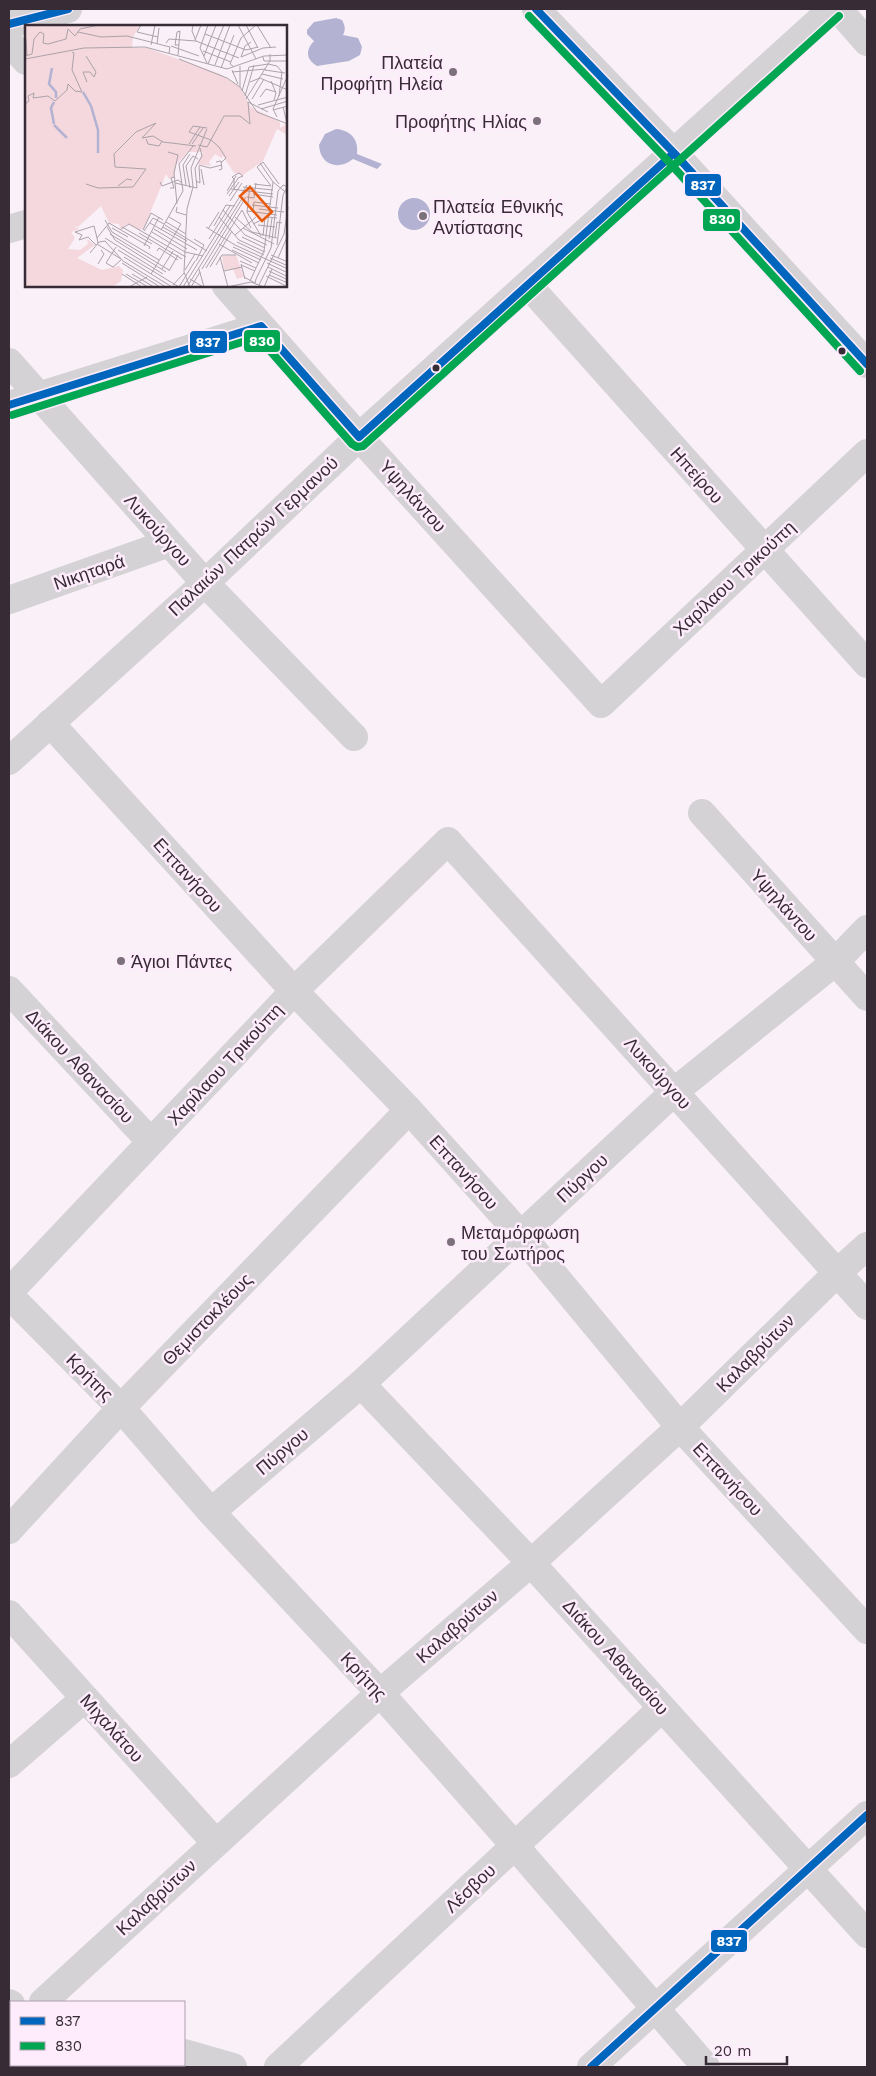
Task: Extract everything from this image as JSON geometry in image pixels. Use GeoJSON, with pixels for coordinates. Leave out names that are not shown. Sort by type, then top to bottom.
{"type":"FeatureCollection","features":[{"type":"Feature","properties":{"kind":"street"},"geometry":{"type":"LineString","coordinates":[[9,24],[68,9]]}},
{"type":"Feature","properties":{"kind":"street"},"geometry":{"type":"LineString","coordinates":[[536,9],[674,154],[867,364]]}},
{"type":"Feature","properties":{"kind":"street","name":"Παλαιών Πατρών Γερμανού"},"geometry":{"type":"LineString","coordinates":[[9,760],[204,583],[359,437],[674,154],[832,9]]}},
{"type":"Feature","properties":{"kind":"street"},"geometry":{"type":"LineString","coordinates":[[838,9],[867,42]]}},
{"type":"Feature","properties":{"kind":"street"},"geometry":{"type":"LineString","coordinates":[[9,42],[25,60]]}},
{"type":"Feature","properties":{"kind":"street"},"geometry":{"type":"LineString","coordinates":[[9,229],[25,224]]}},
{"type":"Feature","properties":{"kind":"street","name":"Ηπείρου"},"geometry":{"type":"LineString","coordinates":[[528,285],[867,664]]}},
{"type":"Feature","properties":{"kind":"street","name":"Υψηλάντου"},"geometry":{"type":"LineString","coordinates":[[228,288],[359,437],[601,704]]}},
{"type":"Feature","properties":{"kind":"street"},"geometry":{"type":"LineString","coordinates":[[9,404],[261,326]]}},
{"type":"Feature","properties":{"kind":"street","name":"Λυκούργου"},"geometry":{"type":"LineString","coordinates":[[9,362],[204,583],[354,737]]}},
{"type":"Feature","properties":{"kind":"street","name":"Χαρίλαου Τρικούπη"},"geometry":{"type":"LineString","coordinates":[[601,704],[867,453]]}},
{"type":"Feature","properties":{"kind":"street","name":"Νικηταρά"},"geometry":{"type":"LineString","coordinates":[[9,600],[170,543]]}},
{"type":"Feature","properties":{"kind":"street","name":"Επτανήσου"},"geometry":{"type":"LineString","coordinates":[[50,723],[294,991],[409,1110],[520,1235],[680,1426],[867,1630]]}},
{"type":"Feature","properties":{"kind":"street","name":"Υψηλάντου"},"geometry":{"type":"LineString","coordinates":[[702,813],[867,997]]}},
{"type":"Feature","properties":{"kind":"street","name":"Χαρίλαου Τρικούπη"},"geometry":{"type":"LineString","coordinates":[[9,1294],[294,991],[448,841]]}},
{"type":"Feature","properties":{"kind":"street","name":"Λυκούργου"},"geometry":{"type":"LineString","coordinates":[[448,841],[867,1306]]}},
{"type":"Feature","properties":{"kind":"street","name":"Πύργου"},"geometry":{"type":"LineString","coordinates":[[211,1512],[361,1384],[675,1091],[835,962],[867,929]]}},
{"type":"Feature","properties":{"kind":"street","name":"Διάκου Αθανασίου"},"geometry":{"type":"LineString","coordinates":[[9,990],[152,1142]]}},
{"type":"Feature","properties":{"kind":"street","name":"Θεμιστοκλέους"},"geometry":{"type":"LineString","coordinates":[[9,1530],[121,1408],[409,1110]]}},
{"type":"Feature","properties":{"kind":"street","name":"Καλαβρύτων"},"geometry":{"type":"LineString","coordinates":[[44,2001],[215,1842],[380,1693],[531,1563],[680,1426],[836,1273],[867,1246]]}},
{"type":"Feature","properties":{"kind":"street","name":"Κρήτης"},"geometry":{"type":"LineString","coordinates":[[9,1294],[121,1408],[211,1512],[380,1693],[516,1846],[706,2067]]}},
{"type":"Feature","properties":{"kind":"street","name":"Διάκου Αθανασίου"},"geometry":{"type":"LineString","coordinates":[[361,1384],[531,1563],[867,1934]]}},
{"type":"Feature","properties":{"kind":"street","name":"Μιχαλάτου"},"geometry":{"type":"LineString","coordinates":[[9,1614],[215,1842]]}},
{"type":"Feature","properties":{"kind":"street"},"geometry":{"type":"LineString","coordinates":[[9,1764],[85,1698]]}},
{"type":"Feature","properties":{"kind":"street","name":"Λέσβου"},"geometry":{"type":"LineString","coordinates":[[278,2067],[662,1708]]}},
{"type":"Feature","properties":{"kind":"street"},"geometry":{"type":"LineString","coordinates":[[591,2067],[867,1815]]}},
{"type":"Feature","properties":{"kind":"street"},"geometry":{"type":"LineString","coordinates":[[185,2053],[233,2067]]}},
{"type":"Feature","properties":{"kind":"water"},"geometry":{"type":"Polygon","coordinates":[[[336,18],[342,20],[344,24],[343,35],[358,38],[362,47],[360,55],[349,61],[317,66],[313,64],[308,55],[309,48],[314,41],[307,34],[307,30],[314,22],[336,18]]]}},
{"type":"Feature","properties":{"kind":"water"},"geometry":{"type":"Polygon","coordinates":[[[336,129],[345,131],[352,136],[357,144],[357,154],[382,164],[377,169],[353,159],[342,165],[331,164],[326,161],[320,152],[319,145],[325,134],[336,129]]]}},
{"type":"Feature","properties":{"kind":"water"},"geometry":{"type":"Polygon","coordinates":[[[414,198],[420,199],[425,203],[429,208],[429,220],[425,225],[420,229],[414,230],[408,229],[403,225],[399,220],[398,214],[399,208],[403,203],[408,199],[414,198]]]}},
{"type":"Feature","properties":{"kind":"transit line","name":"837"},"geometry":{"type":"LineString","coordinates":[[9,24],[68,9]]}},
{"type":"Feature","properties":{"kind":"transit line","name":"837"},"geometry":{"type":"LineString","coordinates":[[536,9],[674,153],[867,364]]}},
{"type":"Feature","properties":{"kind":"transit line","name":"830"},"geometry":{"type":"LineString","coordinates":[[529,16],[667,160],[860,371]]}},
{"type":"Feature","properties":{"kind":"transit line","name":"830"},"geometry":{"type":"LineString","coordinates":[[12,415],[258,337],[352,444],[357,447],[363,446],[839,16]]}},
{"type":"Feature","properties":{"kind":"transit line","name":"837"},"geometry":{"type":"LineString","coordinates":[[9,405],[261,326],[359,437],[674,153]]}},
{"type":"Feature","properties":{"kind":"transit line","name":"837"},"geometry":{"type":"LineString","coordinates":[[591,2067],[867,1815]]}},
{"type":"Feature","properties":{"kind":"place","name":"Πλατεία Προφήτη Ηλεία"},"geometry":{"type":"Point","coordinates":[453,72]}},
{"type":"Feature","properties":{"kind":"place","name":"Προφήτης Ηλίας"},"geometry":{"type":"Point","coordinates":[537,121]}},
{"type":"Feature","properties":{"kind":"place","name":"Πλατεία Εθνικής Αντίστασης"},"geometry":{"type":"Point","coordinates":[423,216]}},
{"type":"Feature","properties":{"kind":"place","name":"Άγιοι Πάντες"},"geometry":{"type":"Point","coordinates":[121,961]}},
{"type":"Feature","properties":{"kind":"place","name":"Μεταμόρφωση του Σωτήρος"},"geometry":{"type":"Point","coordinates":[451,1242]}}]}
